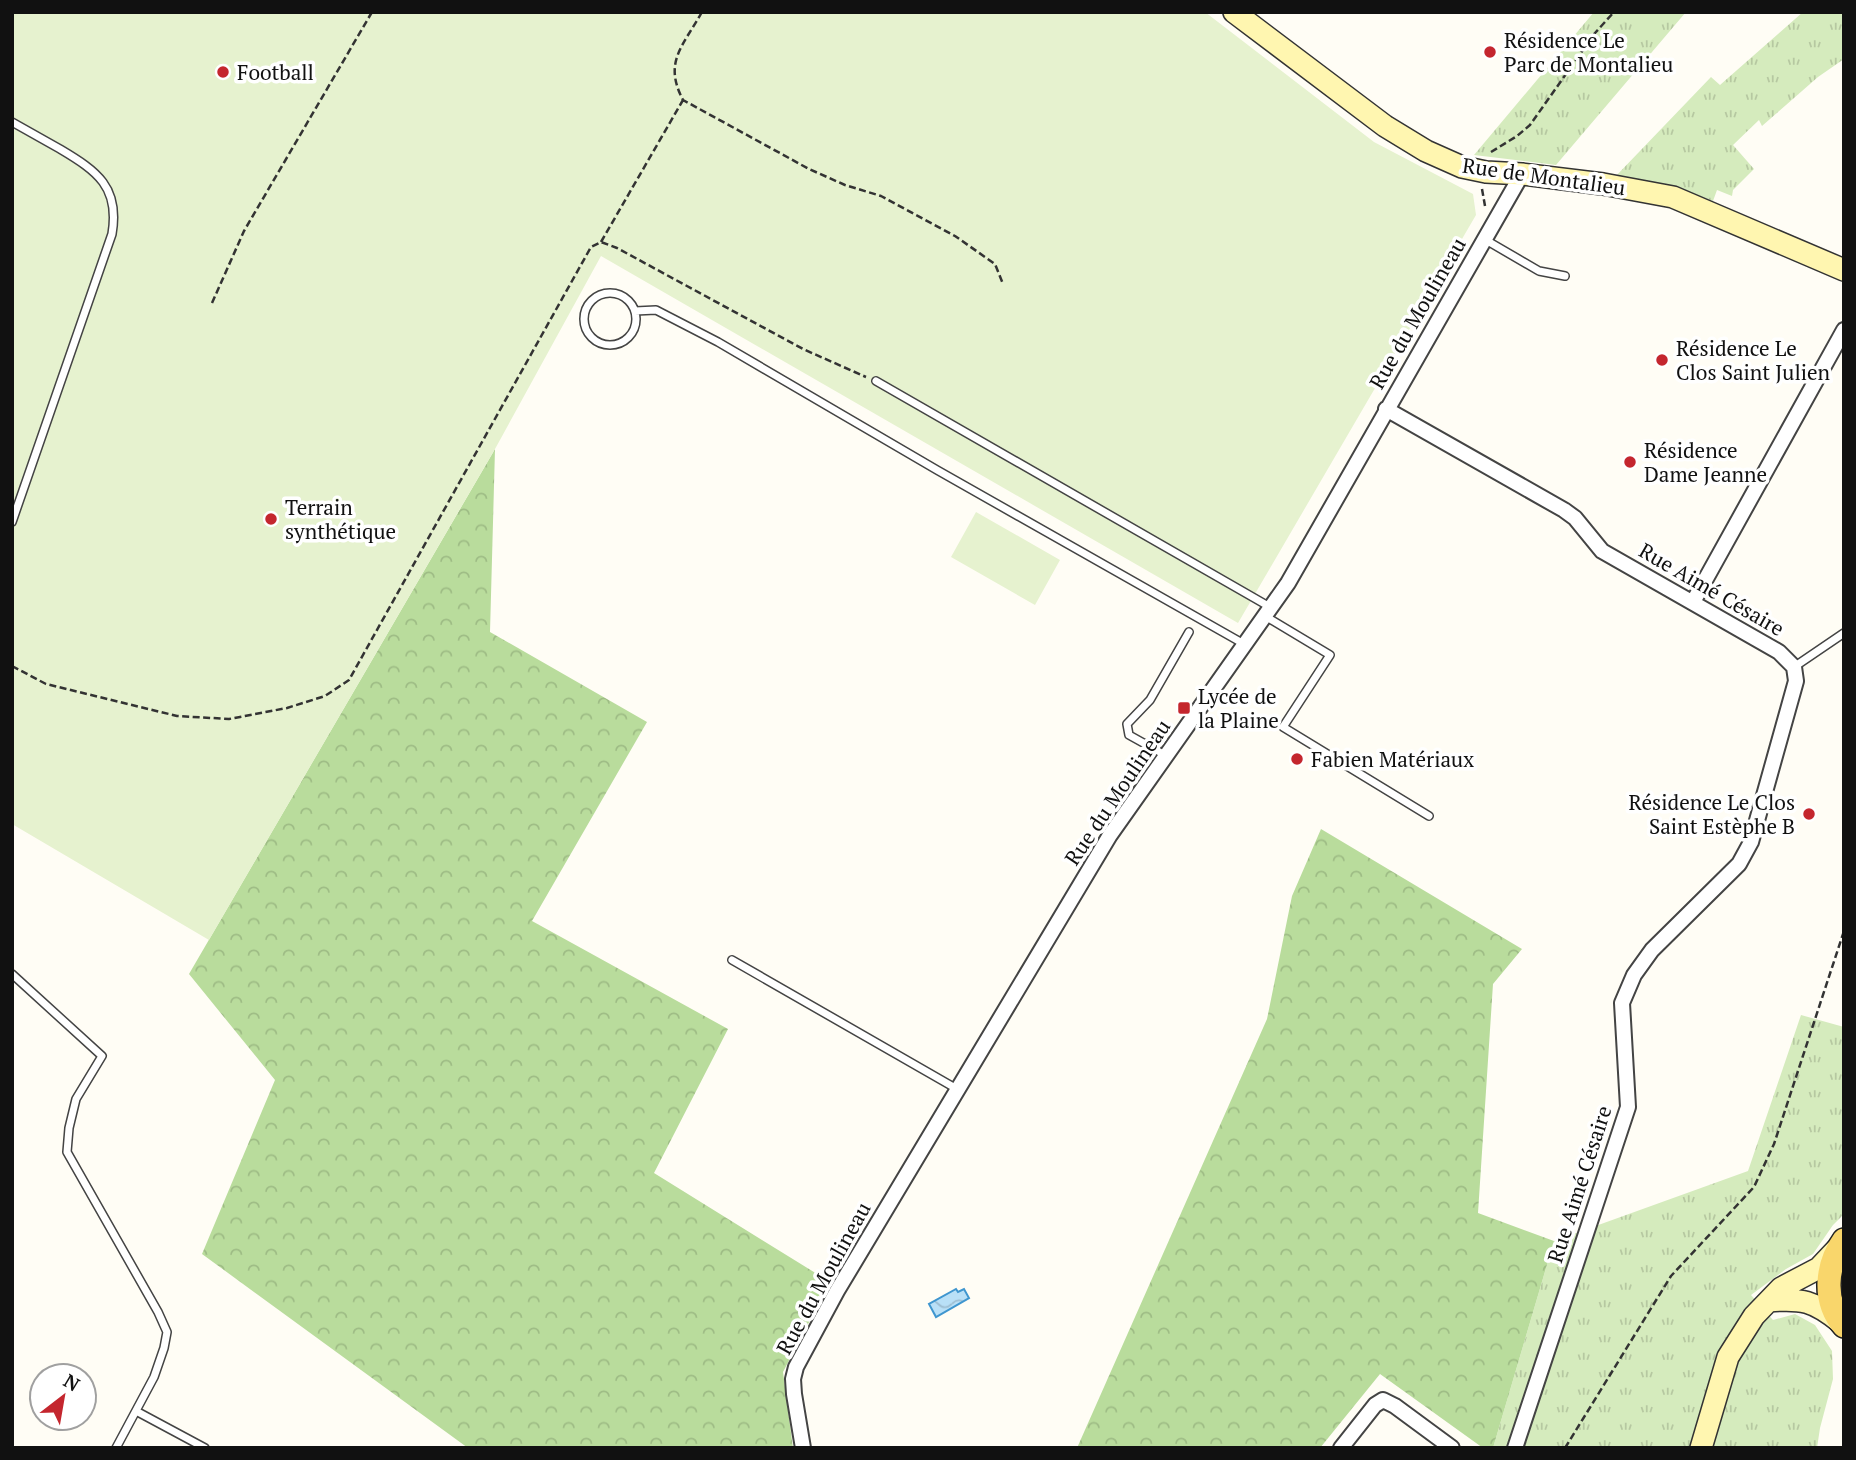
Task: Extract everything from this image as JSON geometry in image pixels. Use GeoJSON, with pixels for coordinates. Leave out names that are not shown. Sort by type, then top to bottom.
{"type":"FeatureCollection","features":[{"type":"Feature","properties":{"kind":"main road"},"geometry":{"type":"LineString","coordinates":[[1840,1245],[1830,1268],[1828,1287],[1832,1305],[1842,1324]]}},
{"type":"Feature","properties":{"kind":"street","name":"Rue de Montalieu"},"geometry":{"type":"LineString","coordinates":[[1234,12],[1385,127],[1426,151],[1462,167],[1481,182],[1522,174],[1603,184],[1673,197],[1844,270]]}},
{"type":"Feature","properties":{"kind":"street","name":"Rue du Moulineau"},"geometry":{"type":"LineString","coordinates":[[803,1448],[793,1380],[796,1367],[836,1291],[1110,835],[1288,583],[1522,174]]}},
{"type":"Feature","properties":{"kind":"street"},"geometry":{"type":"LineString","coordinates":[[1693,603],[1844,330]]}},
{"type":"Feature","properties":{"kind":"street","name":"Rue Aimé Césaire"},"geometry":{"type":"LineString","coordinates":[[1386,409],[1564,510],[1602,551],[1779,652],[1794,667],[1796,681],[1751,842],[1739,864],[1653,950],[1634,975],[1622,1003],[1628,1107],[1515,1448]]}},
{"type":"Feature","properties":{"kind":"street"},"geometry":{"type":"LineString","coordinates":[[1701,1448],[1728,1357],[1754,1316],[1782,1288],[1819,1268],[1840,1245]]}},
{"type":"Feature","properties":{"kind":"street"},"geometry":{"type":"LineString","coordinates":[[1769,1301],[1807,1300],[1824,1309],[1842,1324]]}},
{"type":"Feature","properties":{"kind":"street"},"geometry":{"type":"LineString","coordinates":[[1341,1448],[1375,1405],[1383,1400],[1452,1448]]}},
{"type":"Feature","properties":{"kind":"lane"},"geometry":{"type":"LineString","coordinates":[[12,122],[99,175],[107,188],[114,219],[112,234],[12,522]]}},
{"type":"Feature","properties":{"kind":"lane"},"geometry":{"type":"LineString","coordinates":[[1483,239],[1539,271],[1565,276]]}},
{"type":"Feature","properties":{"kind":"lane"},"geometry":{"type":"LineString","coordinates":[[602,294],[626,298],[635,311],[634,329],[622,342],[614,345],[597,341],[586,327],[585,311],[589,304],[602,294]]}},
{"type":"Feature","properties":{"kind":"lane"},"geometry":{"type":"LineString","coordinates":[[635,311],[656,310],[718,342],[1244,645]]}},
{"type":"Feature","properties":{"kind":"lane"},"geometry":{"type":"LineString","coordinates":[[876,381],[1267,612],[1329,654],[1283,727],[1429,816]]}},
{"type":"Feature","properties":{"kind":"lane"},"geometry":{"type":"LineString","coordinates":[[1166,756],[1129,735],[1127,724],[1150,699],[1189,632]]}},
{"type":"Feature","properties":{"kind":"lane"},"geometry":{"type":"LineString","coordinates":[[1794,667],[1844,633]]}},
{"type":"Feature","properties":{"kind":"lane"},"geometry":{"type":"LineString","coordinates":[[732,960],[957,1089]]}},
{"type":"Feature","properties":{"kind":"lane"},"geometry":{"type":"LineString","coordinates":[[12,974],[102,1056],[76,1100],[69,1128],[67,1152],[167,1332],[154,1377],[116,1448]]}},
{"type":"Feature","properties":{"kind":"lane"},"geometry":{"type":"LineString","coordinates":[[136,1411],[205,1448]]}},
{"type":"Feature","properties":{"kind":"path"},"geometry":{"type":"LineString","coordinates":[[212,303],[244,231],[372,12]]}},
{"type":"Feature","properties":{"kind":"path"},"geometry":{"type":"LineString","coordinates":[[702,12],[674,62],[674,83],[683,100],[809,169],[845,185],[881,195],[955,236],[995,264],[1003,285]]}},
{"type":"Feature","properties":{"kind":"path"},"geometry":{"type":"LineString","coordinates":[[1483,212],[1485,201],[1481,182],[1492,151],[1530,125],[1595,33],[1614,12]]}},
{"type":"Feature","properties":{"kind":"path"},"geometry":{"type":"LineString","coordinates":[[12,666],[46,684],[177,716],[229,719],[325,696],[349,680],[591,247],[601,242],[683,100]]}},
{"type":"Feature","properties":{"kind":"path"},"geometry":{"type":"LineString","coordinates":[[601,242],[617,247],[803,349],[876,381]]}},
{"type":"Feature","properties":{"kind":"path"},"geometry":{"type":"LineString","coordinates":[[1565,1448],[1671,1276],[1754,1187],[1774,1144],[1844,932]]}},
{"type":"Feature","properties":{"kind":"green space"},"geometry":{"type":"Polygon","coordinates":[[[12,12],[1205,12],[1374,142],[1473,194],[1476,215],[1238,623],[601,256],[495,449],[209,940],[12,824],[12,12]]]}},
{"type":"Feature","properties":{"kind":"green space"},"geometry":{"type":"Polygon","coordinates":[[[1594,12],[1686,12],[1556,165],[1474,155],[1594,12]]]}},
{"type":"Feature","properties":{"kind":"green space"},"geometry":{"type":"Polygon","coordinates":[[[1803,12],[1844,12],[1844,59],[1818,77],[1762,126],[1759,120],[1733,145],[1754,169],[1733,190],[1732,196],[1717,190],[1713,201],[1665,184],[1615,177],[1711,77],[1720,85],[1803,12]]]}},
{"type":"Feature","properties":{"kind":"green space"},"geometry":{"type":"Polygon","coordinates":[[[495,449],[490,632],[647,722],[532,921],[728,1029],[654,1173],[830,1282],[783,1372],[793,1448],[468,1448],[202,1254],[275,1080],[189,974],[495,449]]]}},
{"type":"Feature","properties":{"kind":"green space"},"geometry":{"type":"Polygon","coordinates":[[[976,512],[1060,560],[1035,605],[951,557],[976,512]]]}},
{"type":"Feature","properties":{"kind":"green space"},"geometry":{"type":"Polygon","coordinates":[[[1321,829],[1522,949],[1493,984],[1478,1213],[1554,1241],[1493,1448],[1483,1448],[1380,1374],[1320,1448],[1077,1448],[1267,1019],[1292,896],[1321,829]]]}},
{"type":"Feature","properties":{"kind":"green space"},"geometry":{"type":"Polygon","coordinates":[[[1801,1015],[1844,1027],[1844,1214],[1813,1254],[1786,1269],[1751,1295],[1773,1320],[1795,1314],[1815,1325],[1832,1351],[1833,1379],[1817,1448],[1493,1448],[1554,1241],[1748,1171],[1801,1015]]]}},
{"type":"Feature","properties":{"kind":"water"},"geometry":{"type":"Polygon","coordinates":[[[956,1289],[958,1292],[964,1289],[969,1298],[936,1317],[929,1304],[956,1289]]]}},
{"type":"Feature","properties":{"kind":"place","name":"Résidence Le Parc de Montalieu"},"geometry":{"type":"Point","coordinates":[1490,52]}},
{"type":"Feature","properties":{"kind":"place","name":"Football"},"geometry":{"type":"Point","coordinates":[223,72]}},
{"type":"Feature","properties":{"kind":"place","name":"Résidence Le Clos Saint Julien"},"geometry":{"type":"Point","coordinates":[1662,360]}},
{"type":"Feature","properties":{"kind":"place","name":"Résidence Dame Jeanne"},"geometry":{"type":"Point","coordinates":[1630,462]}},
{"type":"Feature","properties":{"kind":"place","name":"Terrain synthétique"},"geometry":{"type":"Point","coordinates":[271,519]}},
{"type":"Feature","properties":{"kind":"place","name":"Lycée de la Plaine"},"geometry":{"type":"Point","coordinates":[1184,708]}},
{"type":"Feature","properties":{"kind":"place","name":"Fabien Matériaux"},"geometry":{"type":"Point","coordinates":[1297,759]}},
{"type":"Feature","properties":{"kind":"place","name":"Résidence Le Clos Saint Estèphe B"},"geometry":{"type":"Point","coordinates":[1809,814]}}]}
